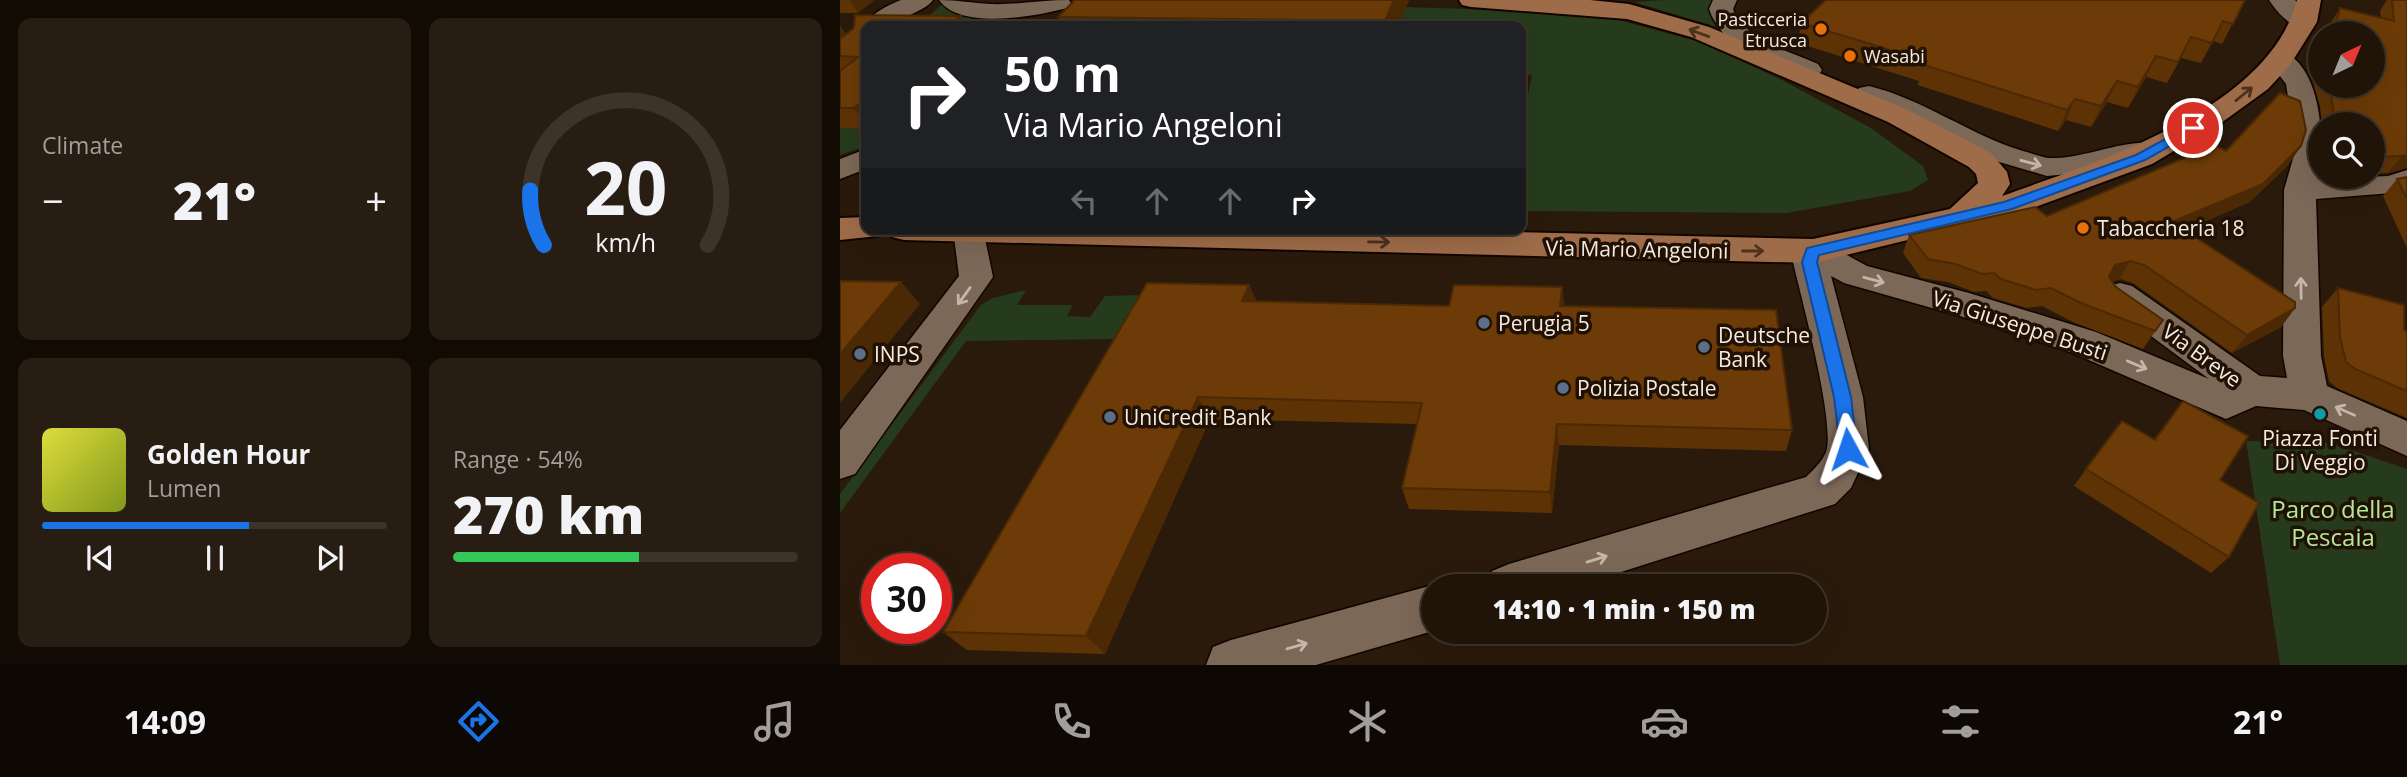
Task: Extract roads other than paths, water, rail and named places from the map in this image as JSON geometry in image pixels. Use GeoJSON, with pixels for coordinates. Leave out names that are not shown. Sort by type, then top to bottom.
{"type":"FeatureCollection","features":[{"type":"Feature","properties":{"kind":"main road"},"geometry":{"type":"LineString","coordinates":[[1471,0],[1578,6],[1629,12],[1667,22],[1700,32],[1898,116],[1980,160],[1991,172],[1994,184],[1983,199],[1959,218]]}},
{"type":"Feature","properties":{"kind":"main road","name":"Via Mario Angeloni"},"geometry":{"type":"LineString","coordinates":[[1101,235],[1812,251],[1959,218],[2047,192],[2116,167],[2158,148],[2238,100],[2280,59],[2306,11]]}},
{"type":"Feature","properties":{"kind":"main road"},"geometry":{"type":"LineString","coordinates":[[840,229],[861,228]]}},
{"type":"Feature","properties":{"kind":"street"},"geometry":{"type":"LineString","coordinates":[[905,21],[920,7],[922,0]]}},
{"type":"Feature","properties":{"kind":"street"},"geometry":{"type":"LineString","coordinates":[[881,21],[892,12],[922,0]]}},
{"type":"Feature","properties":{"kind":"street"},"geometry":{"type":"LineString","coordinates":[[951,0],[959,5],[988,10],[1017,10],[1065,1]]}},
{"type":"Feature","properties":{"kind":"street"},"geometry":{"type":"LineString","coordinates":[[1725,0],[1721,9],[1727,25],[1744,39],[1803,68],[1935,122],[1989,150],[2047,167],[2066,167],[2158,148]]}},
{"type":"Feature","properties":{"kind":"street","name":"Via Mario Angeloni"},"geometry":{"type":"LineString","coordinates":[[2281,0],[2306,11]]}},
{"type":"Feature","properties":{"kind":"street"},"geometry":{"type":"LineString","coordinates":[[1024,21],[1043,8],[1065,1]]}},
{"type":"Feature","properties":{"kind":"street"},"geometry":{"type":"LineString","coordinates":[[2280,59],[2299,83],[2311,148],[2300,190],[2302,356],[2309,395]]}},
{"type":"Feature","properties":{"kind":"street"},"geometry":{"type":"LineString","coordinates":[[840,170],[861,160]]}},
{"type":"Feature","properties":{"kind":"street"},"geometry":{"type":"LineString","coordinates":[[2300,190],[2393,185],[2407,179]]}},
{"type":"Feature","properties":{"kind":"street"},"geometry":{"type":"LineString","coordinates":[[840,462],[976,277],[969,235]]}},
{"type":"Feature","properties":{"kind":"street"},"geometry":{"type":"LineString","coordinates":[[1548,574],[1820,491],[1836,475],[1848,449],[1843,397],[1810,262],[1812,251]]}},
{"type":"Feature","properties":{"kind":"street","name":"Via Giuseppe Busti"},"geometry":{"type":"LineString","coordinates":[[1812,251],[1856,275],[1969,306],[2239,397]]}},
{"type":"Feature","properties":{"kind":"street","name":"Via Breve"},"geometry":{"type":"LineString","coordinates":[[2119,294],[2239,397]]}},
{"type":"Feature","properties":{"kind":"street"},"geometry":{"type":"LineString","coordinates":[[2239,397],[2309,395],[2407,439]]}},
{"type":"Feature","properties":{"kind":"street"},"geometry":{"type":"LineString","coordinates":[[1231,665],[1421,611]]}},
{"type":"Feature","properties":{"kind":"place","name":"Pasticceria Etrusca"},"geometry":{"type":"Point","coordinates":[1821,29]}},
{"type":"Feature","properties":{"kind":"place","name":"Wasabi"},"geometry":{"type":"Point","coordinates":[1850,56]}},
{"type":"Feature","properties":{"kind":"place","name":"Tabaccheria 18"},"geometry":{"type":"Point","coordinates":[2083,228]}},
{"type":"Feature","properties":{"kind":"place","name":"Perugia 5"},"geometry":{"type":"Point","coordinates":[1484,323]}},
{"type":"Feature","properties":{"kind":"place","name":"Deutsche Bank"},"geometry":{"type":"Point","coordinates":[1704,347]}},
{"type":"Feature","properties":{"kind":"place","name":"INPS"},"geometry":{"type":"Point","coordinates":[860,354]}},
{"type":"Feature","properties":{"kind":"place","name":"Polizia Postale"},"geometry":{"type":"Point","coordinates":[1563,388]}},
{"type":"Feature","properties":{"kind":"place","name":"Piazza Fonti Di Veggio"},"geometry":{"type":"Point","coordinates":[2320,414]}},
{"type":"Feature","properties":{"kind":"place","name":"UniCredit Bank"},"geometry":{"type":"Point","coordinates":[1110,417]}},
{"type":"Feature","properties":{"kind":"park label","name":"Parco della Pescaia"},"geometry":{"type":"Point","coordinates":[2333,522]}}]}
